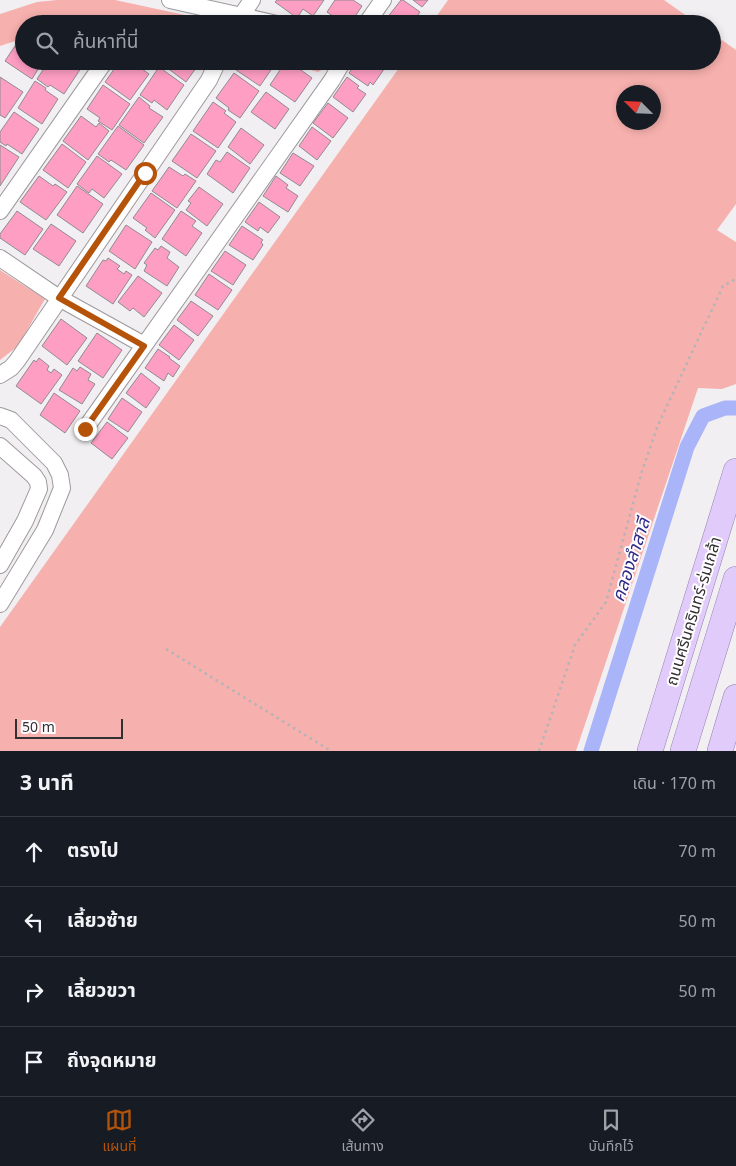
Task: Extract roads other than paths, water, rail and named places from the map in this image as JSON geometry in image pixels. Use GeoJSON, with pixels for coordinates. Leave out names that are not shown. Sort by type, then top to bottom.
{"type":"FeatureCollection","features":[{"type":"Feature","properties":{"kind":"main road","name":"ถนนศรีนครินทร์-ร่มเกล้า"},"geometry":{"type":"LineString","coordinates":[[650,751],[736,471]]}},
{"type":"Feature","properties":{"kind":"main road","name":"ถนนศรีนครินทร์-ร่มเกล้า"},"geometry":{"type":"LineString","coordinates":[[683,751],[736,579]]}},
{"type":"Feature","properties":{"kind":"main road"},"geometry":{"type":"LineString","coordinates":[[720,751],[736,697]]}},
{"type":"Feature","properties":{"kind":"street"},"geometry":{"type":"LineString","coordinates":[[170,0],[222,15]]}},
{"type":"Feature","properties":{"kind":"street"},"geometry":{"type":"LineString","coordinates":[[242,15],[252,0]]}},
{"type":"Feature","properties":{"kind":"street"},"geometry":{"type":"LineString","coordinates":[[372,15],[382,0]]}},
{"type":"Feature","properties":{"kind":"street"},"geometry":{"type":"LineString","coordinates":[[0,211],[99,70]]}},
{"type":"Feature","properties":{"kind":"street"},"geometry":{"type":"LineString","coordinates":[[0,375],[11,368],[17,361],[209,80],[214,70]]}},
{"type":"Feature","properties":{"kind":"street"},"geometry":{"type":"LineString","coordinates":[[85,429],[338,70]]}},
{"type":"Feature","properties":{"kind":"street"},"geometry":{"type":"LineString","coordinates":[[0,258],[59,298],[144,346]]}},
{"type":"Feature","properties":{"kind":"street"},"geometry":{"type":"LineString","coordinates":[[0,604],[7,578],[45,530],[62,488],[60,475],[54,463],[4,421]]}},
{"type":"Feature","properties":{"kind":"street"},"geometry":{"type":"LineString","coordinates":[[0,446],[34,476],[39,488],[25,521],[0,566]]}},
{"type":"Feature","properties":{"kind":"street"},"geometry":{"type":"LineString","coordinates":[[39,488],[62,488]]}},
{"type":"Feature","properties":{"kind":"waterway","name":"คลองลำสาลี"},"geometry":{"type":"LineString","coordinates":[[591,751],[687,447],[703,416],[725,408],[736,408]]}}]}
